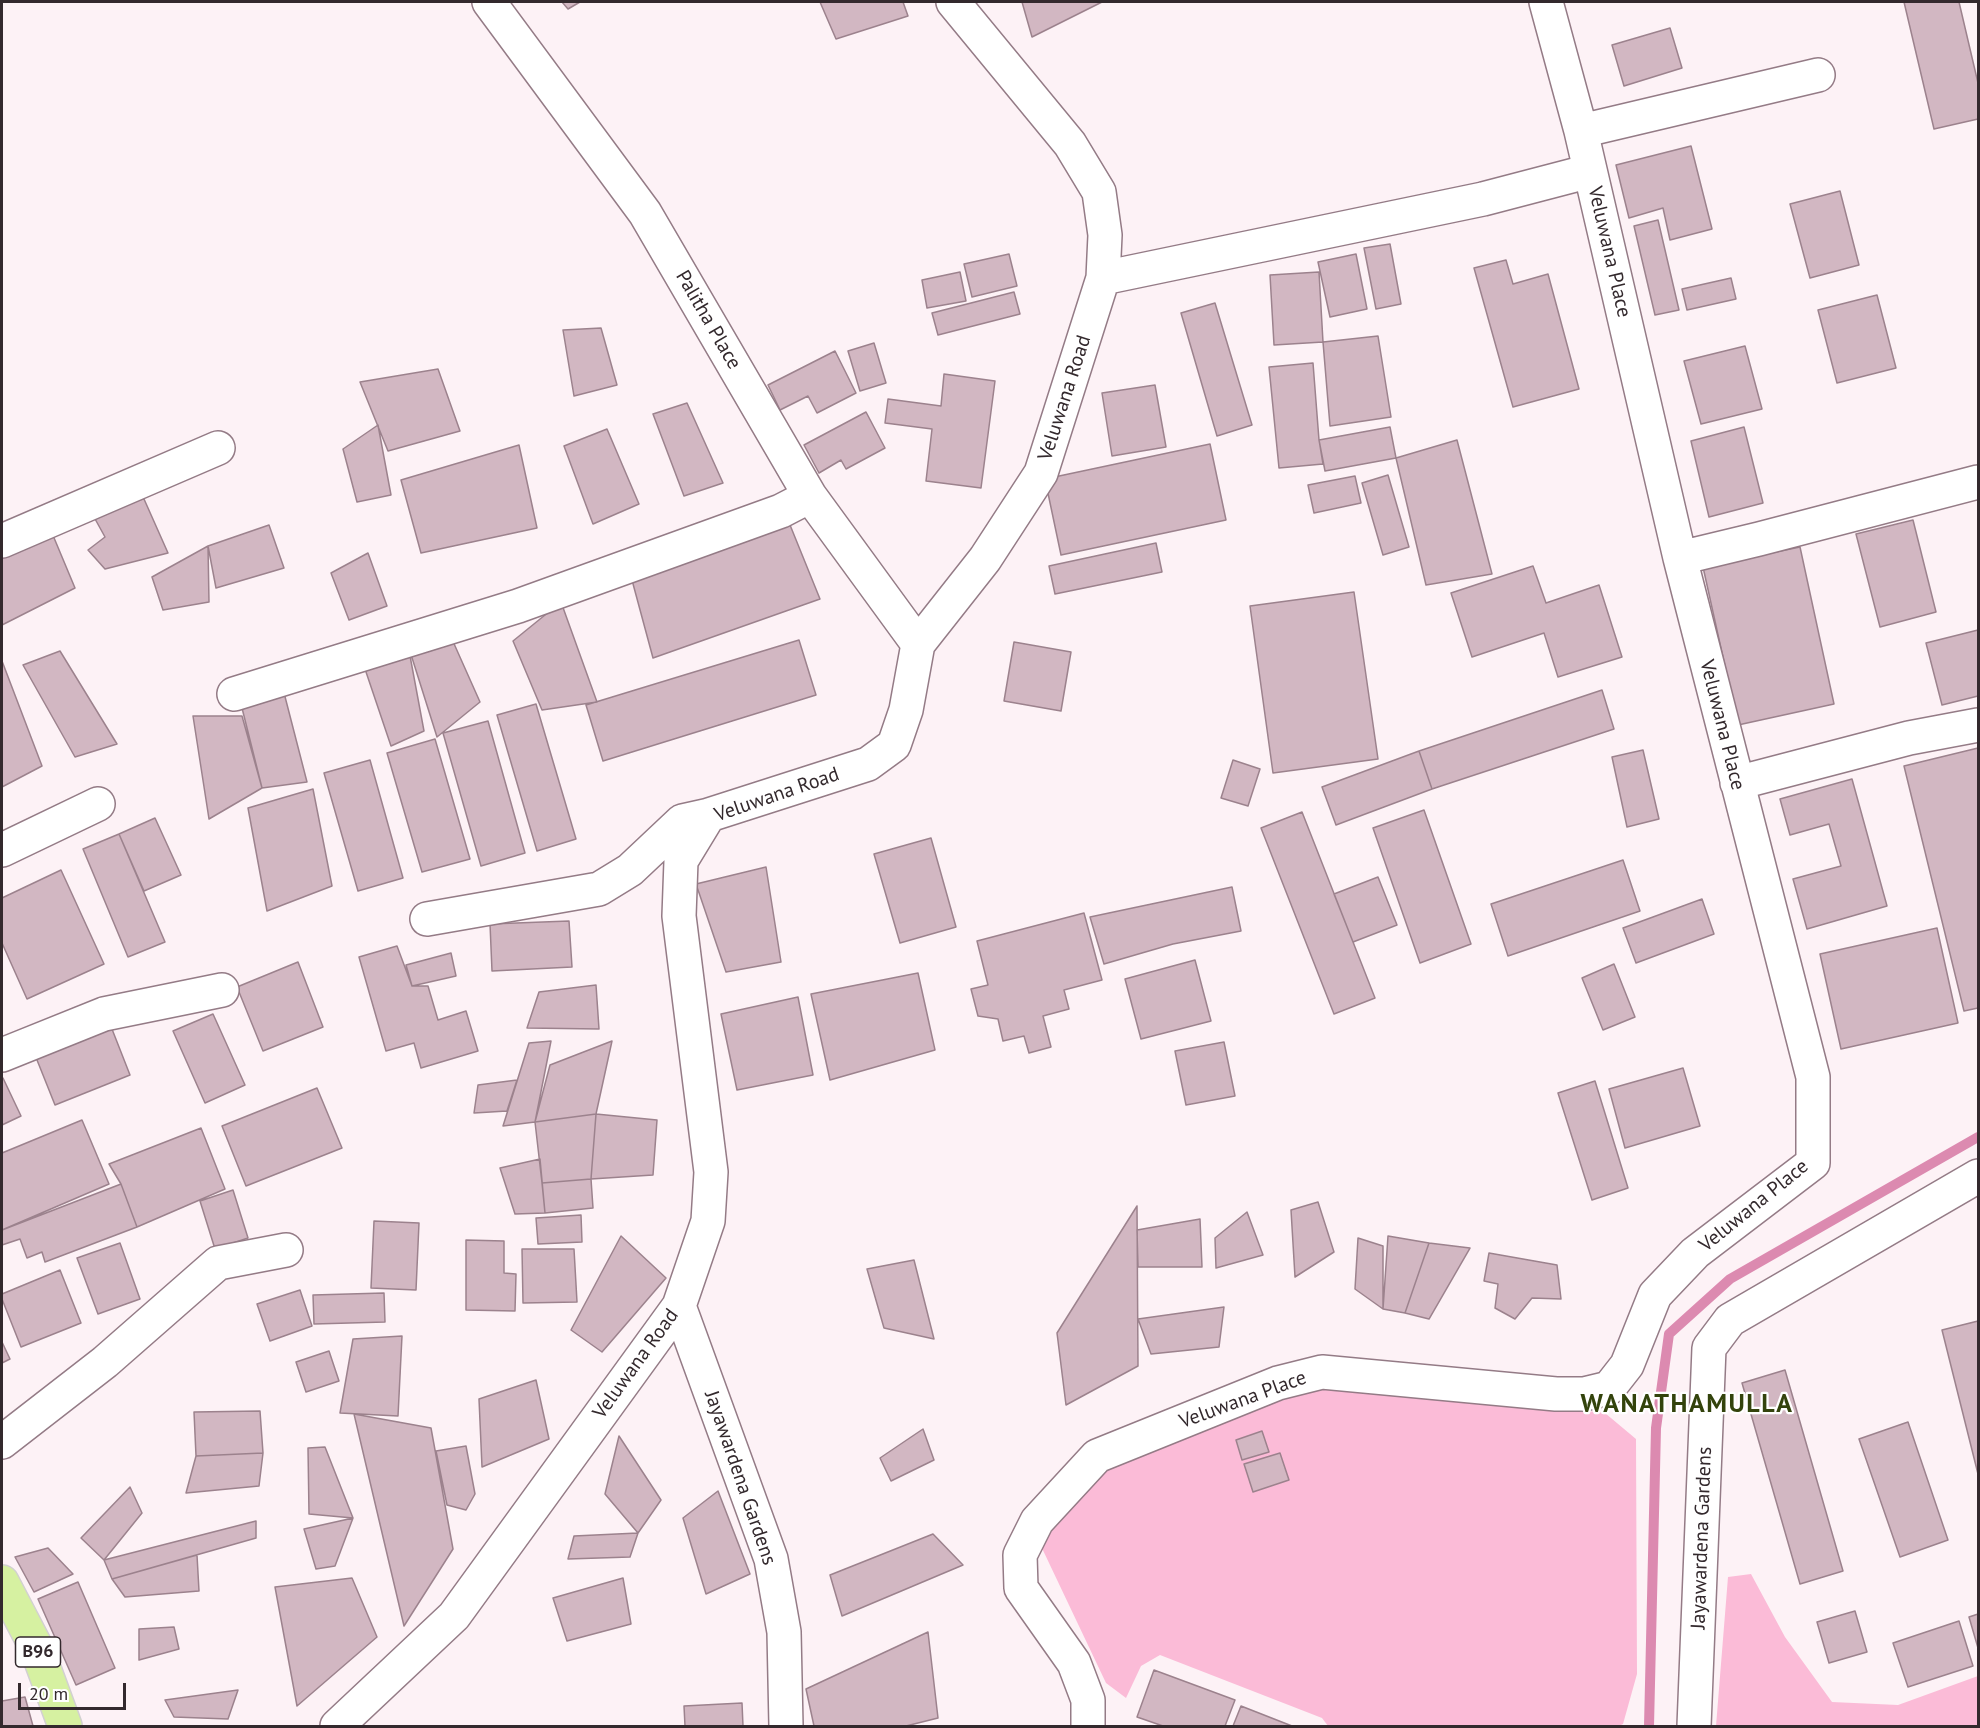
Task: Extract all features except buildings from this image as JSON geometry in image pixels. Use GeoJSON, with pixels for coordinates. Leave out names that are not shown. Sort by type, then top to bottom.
{"type":"FeatureCollection","features":[{"type":"Feature","properties":{"kind":"main road","name":"B96"},"geometry":{"type":"LineString","coordinates":[[2,1582],[36,1647],[65,1726]]}},
{"type":"Feature","properties":{"kind":"street","name":"Palitha Place"},"geometry":{"type":"LineString","coordinates":[[489,2],[645,213],[810,496],[918,644]]}},
{"type":"Feature","properties":{"kind":"street","name":"Veluwana Place"},"geometry":{"type":"LineString","coordinates":[[1088,1726],[1088,1700],[1074,1664],[1021,1588],[1020,1555],[1037,1521],[1098,1456],[1278,1383],[1322,1371],[1556,1394],[1584,1394],[1609,1388],[1627,1365],[1655,1295],[1695,1253],[1813,1163],[1813,1077],[1680,558],[1581,131],[1546,2]]}},
{"type":"Feature","properties":{"kind":"street","name":"Veluwana Road"},"geometry":{"type":"LineString","coordinates":[[337,1726],[454,1616],[679,1306],[708,1221],[711,1173],[679,916],[681,861],[710,815],[868,764],[894,745],[906,710],[918,644],[985,560],[1041,473],[1103,278],[1105,235],[1099,192],[1070,144],[959,4]]}},
{"type":"Feature","properties":{"kind":"street"},"geometry":{"type":"LineString","coordinates":[[1581,131],[1818,75]]}},
{"type":"Feature","properties":{"kind":"street"},"geometry":{"type":"LineString","coordinates":[[1103,278],[1483,199],[1590,171]]}},
{"type":"Feature","properties":{"kind":"street"},"geometry":{"type":"LineString","coordinates":[[2,541],[218,448]]}},
{"type":"Feature","properties":{"kind":"street"},"geometry":{"type":"LineString","coordinates":[[1680,558],[1978,482]]}},
{"type":"Feature","properties":{"kind":"street"},"geometry":{"type":"LineString","coordinates":[[234,694],[518,606],[781,511],[810,496]]}},
{"type":"Feature","properties":{"kind":"street"},"geometry":{"type":"LineString","coordinates":[[1737,783],[1909,738],[1978,725]]}},
{"type":"Feature","properties":{"kind":"street"},"geometry":{"type":"LineString","coordinates":[[2,850],[98,804]]}},
{"type":"Feature","properties":{"kind":"street"},"geometry":{"type":"LineString","coordinates":[[427,919],[598,889],[630,870],[682,821],[710,815]]}},
{"type":"Feature","properties":{"kind":"street"},"geometry":{"type":"LineString","coordinates":[[2,1055],[104,1014],[222,990]]}},
{"type":"Feature","properties":{"kind":"street","name":"Jayawardena Gardens"},"geometry":{"type":"LineString","coordinates":[[1694,1726],[1709,1348],[1730,1320],[1978,1176]]}},
{"type":"Feature","properties":{"kind":"street"},"geometry":{"type":"LineString","coordinates":[[2,1442],[105,1362],[218,1263],[286,1250]]}},
{"type":"Feature","properties":{"kind":"street","name":"Jayawardena Gardens"},"geometry":{"type":"LineString","coordinates":[[679,1306],[771,1559],[784,1632],[786,1726]]}},
{"type":"Feature","properties":{"kind":"shaded area"},"geometry":{"type":"Polygon","coordinates":[[[1334,1382],[1605,1413],[1636,1439],[1637,1674],[1623,1724],[1619,1726],[1328,1726],[1322,1718],[1160,1655],[1141,1666],[1126,1698],[1106,1683],[1040,1544],[1117,1459],[1334,1382]]]}},
{"type":"Feature","properties":{"kind":"shaded area"},"geometry":{"type":"Polygon","coordinates":[[[1751,1574],[1785,1637],[1832,1702],[1898,1705],[1978,1676],[1978,1726],[1716,1726],[1728,1577],[1751,1574]]]}},
{"type":"Feature","properties":{"kind":"waterway"},"geometry":{"type":"LineString","coordinates":[[1649,1726],[1656,1428],[1669,1334],[1730,1279],[1978,1137]]}},
{"type":"Feature","properties":{"kind":"district","name":"WANATHAMULLA"},"geometry":{"type":"Point","coordinates":[1687,1405]}}]}
